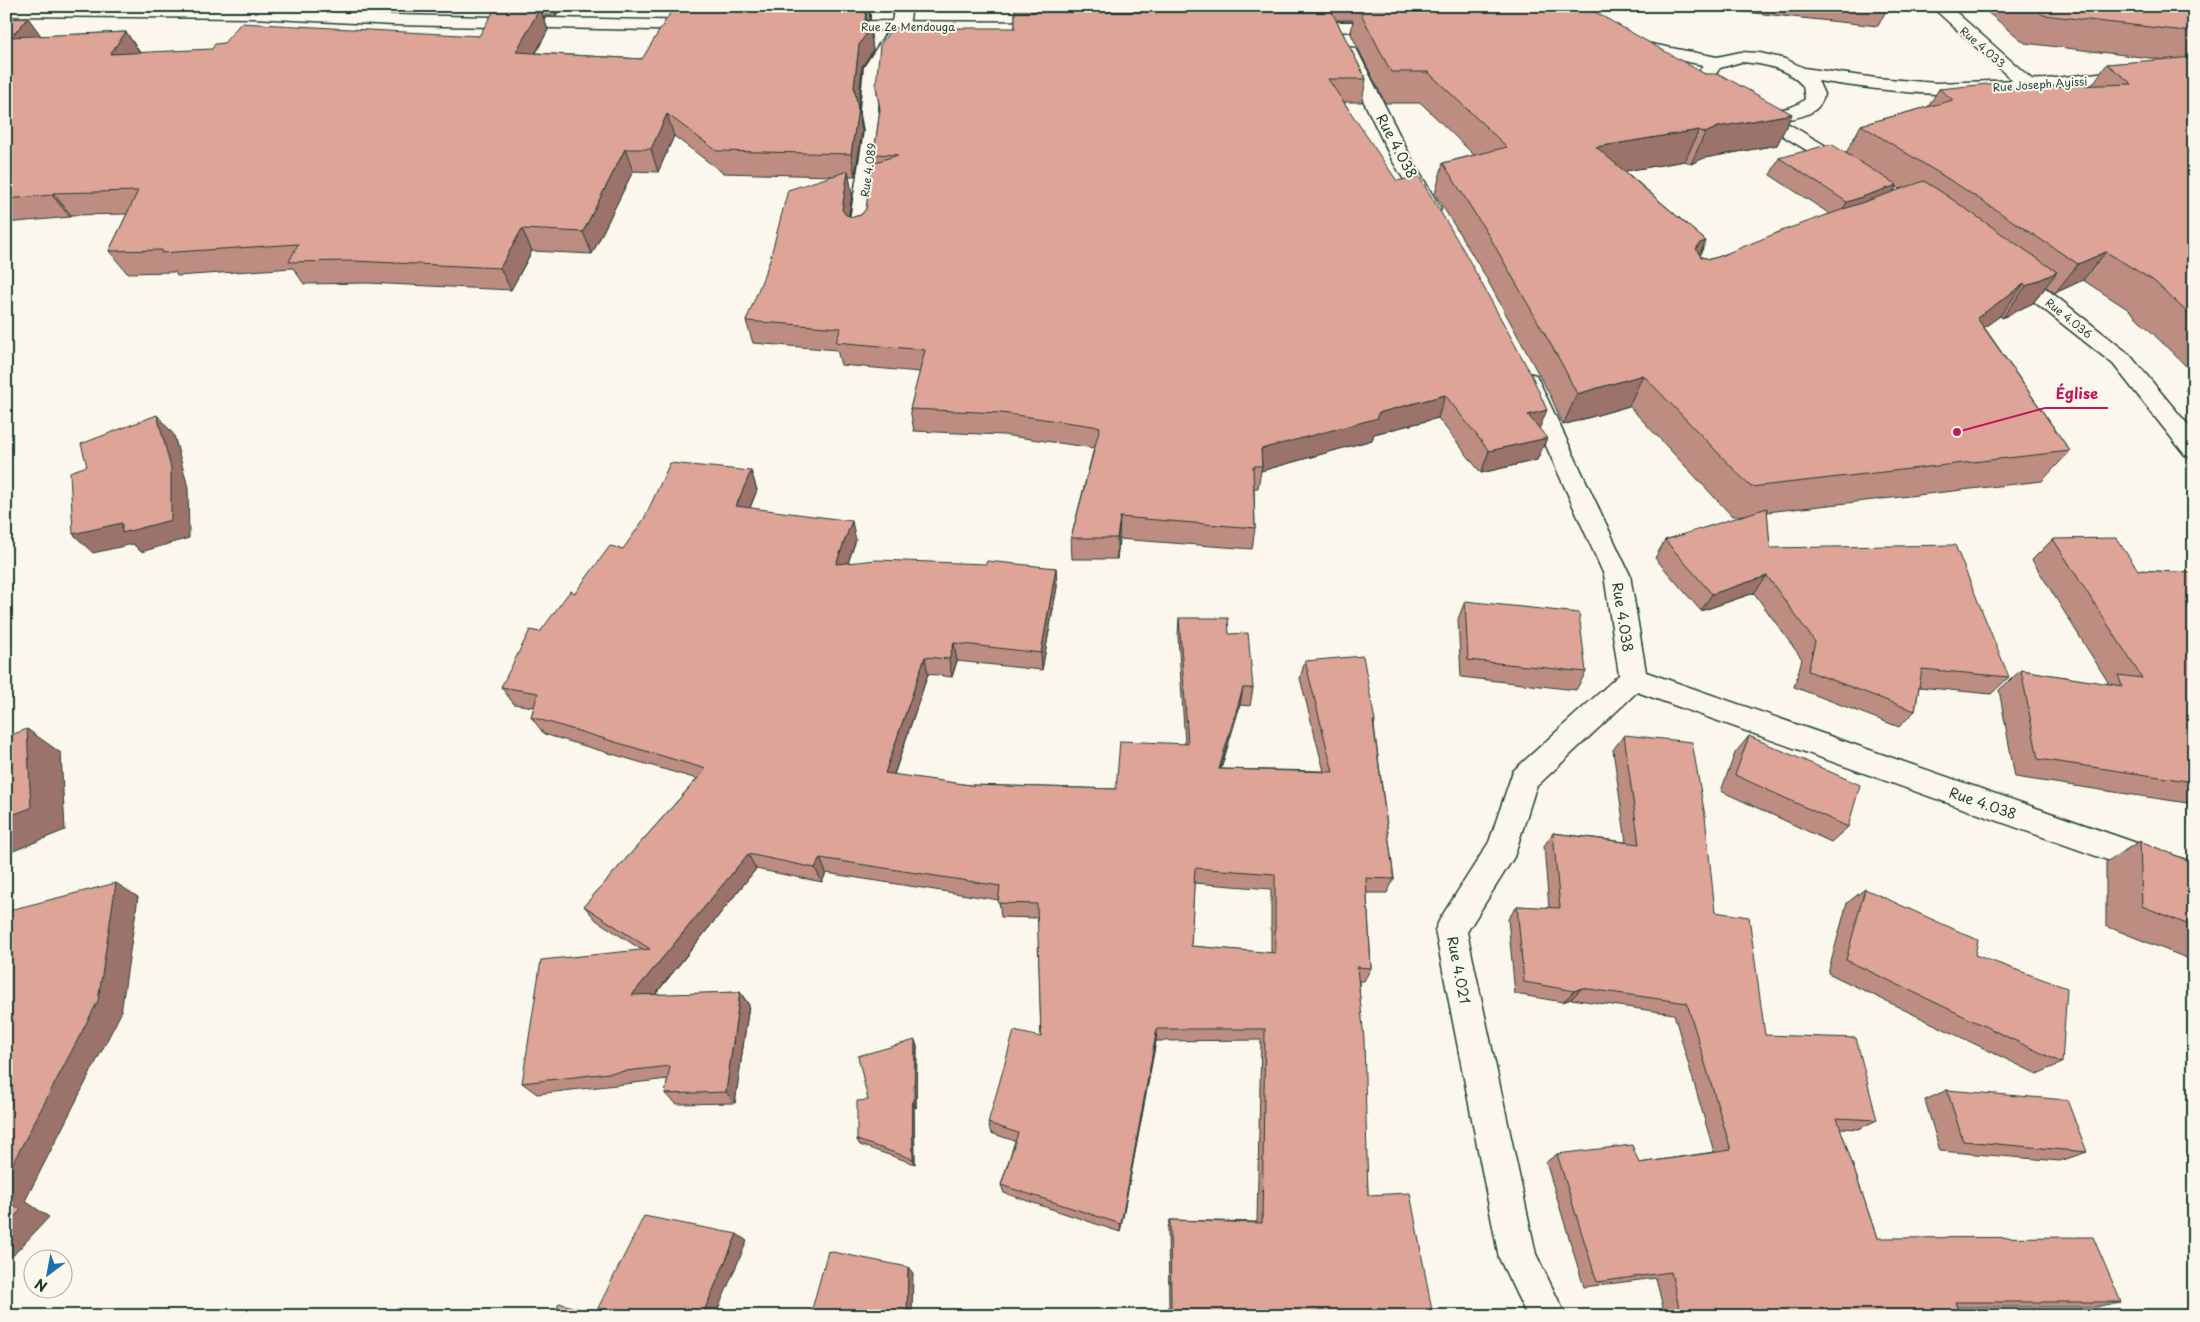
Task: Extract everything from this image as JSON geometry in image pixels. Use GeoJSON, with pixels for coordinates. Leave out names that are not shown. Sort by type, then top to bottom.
{"type":"FeatureCollection","features":[{"type":"Feature","properties":{"kind":"street"},"geometry":{"type":"LineString","coordinates":[[900,26],[904,6]]}},
{"type":"Feature","properties":{"kind":"street","name":"Rue 4.033"},"geometry":{"type":"LineString","coordinates":[[1939,6],[2029,86]]}},
{"type":"Feature","properties":{"kind":"street"},"geometry":{"type":"LineString","coordinates":[[6,11],[256,10],[403,20],[718,26]]}},
{"type":"Feature","properties":{"kind":"street"},"geometry":{"type":"LineString","coordinates":[[1289,27],[1336,27],[1381,20],[1404,27]]}},
{"type":"Feature","properties":{"kind":"street","name":"Rue Ze Mendouga"},"geometry":{"type":"LineString","coordinates":[[815,26],[1067,27]]}},
{"type":"Feature","properties":{"kind":"street","name":"Rue 4.089"},"geometry":{"type":"LineString","coordinates":[[858,232],[873,131],[869,109],[873,67],[900,26]]}},
{"type":"Feature","properties":{"kind":"street","name":"Rue 4.038"},"geometry":{"type":"LineString","coordinates":[[1336,27],[1402,160],[1446,232]]}},
{"type":"Feature","properties":{"kind":"street"},"geometry":{"type":"LineString","coordinates":[[1606,40],[1717,62],[1742,57],[1756,58],[1785,65],[1807,79],[1815,94],[1813,102],[1807,108],[1797,112],[1772,114],[1758,113],[1737,107],[1720,98],[1709,88],[1704,78],[1708,69],[1717,62]]}},
{"type":"Feature","properties":{"kind":"street","name":"Rue Joseph Ayissi"},"geometry":{"type":"LineString","coordinates":[[1798,72],[1887,85],[1955,89],[2111,80],[2194,68]]}},
{"type":"Feature","properties":{"kind":"street"},"geometry":{"type":"LineString","coordinates":[[1797,112],[1819,148]]}},
{"type":"Feature","properties":{"kind":"street"},"geometry":{"type":"LineString","coordinates":[[1758,113],[1819,148],[1866,179]]}},
{"type":"Feature","properties":{"kind":"street","name":"Rue 4.036"},"geometry":{"type":"LineString","coordinates":[[1995,264],[2035,291],[2120,359],[2194,449]]}},
{"type":"Feature","properties":{"kind":"street","name":"Rue 4.038"},"geometry":{"type":"LineString","coordinates":[[1519,365],[1537,398],[1617,575],[1633,679],[2194,877]]}},
{"type":"Feature","properties":{"kind":"street","name":"Rue 4.021"},"geometry":{"type":"LineString","coordinates":[[1547,1316],[1518,1258],[1451,930],[1503,848],[1523,780],[1633,679]]}},
{"type":"Feature","properties":{"kind":"building"},"geometry":{"type":"Polygon","coordinates":[[[1357,6],[1546,6],[1595,12],[1705,74],[1719,74],[1792,114],[1718,127],[1705,133],[1699,130],[1596,147],[1706,241],[1700,243],[1696,249],[1701,257],[1710,259],[1718,257],[1784,230],[1924,181],[2057,272],[2026,286],[2024,284],[1977,318],[2070,451],[1751,487],[1643,375],[1577,394],[1492,241],[1443,163],[1507,147],[1428,72],[1391,72],[1357,6]]]}},
{"type":"Feature","properties":{"kind":"building"},"geometry":{"type":"Polygon","coordinates":[[[1860,6],[1886,6],[1887,9],[1860,6]]]}},
{"type":"Feature","properties":{"kind":"building"},"geometry":{"type":"Polygon","coordinates":[[[2032,6],[2194,6],[2194,32],[2043,15],[2032,6]]]}},
{"type":"Feature","properties":{"kind":"building"},"geometry":{"type":"Polygon","coordinates":[[[496,7],[540,8],[516,52],[642,59],[672,10],[866,12],[864,28],[870,28],[859,45],[854,87],[858,109],[851,154],[717,151],[667,114],[651,149],[625,149],[583,232],[522,229],[500,268],[354,261],[289,262],[298,244],[161,253],[162,250],[109,251],[138,191],[53,193],[52,195],[6,199],[6,19],[28,18],[11,37],[126,32],[110,54],[212,49],[215,44],[224,43],[241,23],[479,36],[496,7]]]}},
{"type":"Feature","properties":{"kind":"building"},"geometry":{"type":"Polygon","coordinates":[[[1015,12],[1332,12],[1366,79],[1328,79],[1397,181],[1419,176],[1464,251],[1532,376],[1547,410],[1528,415],[1547,438],[1489,451],[1445,395],[1378,413],[1378,418],[1261,449],[1262,466],[1253,466],[1255,528],[1120,517],[1117,538],[1071,538],[1100,427],[1001,413],[910,409],[925,350],[836,342],[841,328],[746,321],[769,263],[788,190],[848,171],[842,210],[846,215],[853,217],[861,215],[866,209],[872,163],[898,155],[874,154],[880,109],[876,86],[880,45],[892,28],[1015,28],[1015,12]]]}},
{"type":"Feature","properties":{"kind":"building"},"geometry":{"type":"Polygon","coordinates":[[[2194,57],[2194,319],[2154,281],[2106,252],[2078,264],[1958,185],[1861,125],[1953,100],[1939,89],[1998,83],[2004,88],[2132,84],[2107,64],[2194,57]]]}},
{"type":"Feature","properties":{"kind":"building"},"geometry":{"type":"Polygon","coordinates":[[[1831,144],[1897,185],[1847,202],[1779,158],[1831,144]]]}},
{"type":"Feature","properties":{"kind":"building"},"geometry":{"type":"Polygon","coordinates":[[[157,415],[171,468],[171,520],[122,533],[122,523],[73,534],[70,472],[87,466],[81,444],[157,415]]]}},
{"type":"Feature","properties":{"kind":"building"},"geometry":{"type":"Polygon","coordinates":[[[670,463],[751,471],[736,506],[852,521],[836,564],[877,560],[986,564],[987,561],[1056,568],[1041,653],[954,643],[949,659],[925,657],[885,773],[970,785],[1116,789],[1120,741],[1188,744],[1179,618],[1228,618],[1229,634],[1248,633],[1253,688],[1243,688],[1219,769],[1333,772],[1305,661],[1363,656],[1375,721],[1373,721],[1394,879],[1366,878],[1371,968],[1357,967],[1364,1039],[1368,1195],[1410,1193],[1433,1316],[1131,1316],[1131,1313],[1171,1309],[1170,1220],[1262,1223],[1265,1029],[1157,1029],[1121,1224],[1001,1185],[1018,1133],[988,1123],[1014,1031],[1041,1037],[1037,904],[998,903],[1000,886],[820,858],[815,868],[748,854],[632,995],[740,992],[726,1092],[665,1094],[670,1066],[522,1083],[541,960],[650,949],[584,906],[706,769],[531,717],[538,693],[501,687],[530,630],[540,632],[570,591],[575,593],[610,546],[623,549],[644,519],[670,463]],[[1195,868],[1191,946],[1275,953],[1275,874],[1195,868]]]}},
{"type":"Feature","properties":{"kind":"building"},"geometry":{"type":"Polygon","coordinates":[[[1767,508],[1770,548],[1955,545],[2009,677],[1922,669],[1915,711],[1808,671],[1815,642],[1767,576],[1712,594],[1665,540],[1767,508]]]}},
{"type":"Feature","properties":{"kind":"building"},"geometry":{"type":"Polygon","coordinates":[[[2116,538],[2138,570],[2194,573],[2194,782],[2038,759],[2021,670],[2122,686],[2118,675],[2142,678],[2053,539],[2116,538]]]}},
{"type":"Feature","properties":{"kind":"building"},"geometry":{"type":"Polygon","coordinates":[[[1465,601],[1579,613],[1586,672],[1468,660],[1465,601]]]}},
{"type":"Feature","properties":{"kind":"building"},"geometry":{"type":"Polygon","coordinates":[[[27,729],[31,808],[6,817],[6,737],[27,729]]]}},
{"type":"Feature","properties":{"kind":"building"},"geometry":{"type":"Polygon","coordinates":[[[1624,735],[1692,742],[1705,816],[1715,912],[1749,917],[1765,1035],[1856,1038],[1877,1120],[1837,1118],[1877,1238],[2093,1237],[2121,1302],[1955,1302],[1960,1316],[1681,1316],[1671,1272],[1597,1282],[1557,1154],[1632,1145],[1639,1163],[1731,1150],[1687,1003],[1582,988],[1574,991],[1524,982],[1517,906],[1560,908],[1553,833],[1639,844],[1624,735]]]}},
{"type":"Feature","properties":{"kind":"building"},"geometry":{"type":"Polygon","coordinates":[[[1749,736],[1860,785],[1848,827],[1735,775],[1749,736]]]}},
{"type":"Feature","properties":{"kind":"building"},"geometry":{"type":"Polygon","coordinates":[[[2140,841],[2194,863],[2194,927],[2142,906],[2140,841]]]}},
{"type":"Feature","properties":{"kind":"building"},"geometry":{"type":"Polygon","coordinates":[[[116,883],[98,1001],[6,1176],[6,911],[116,883]]]}},
{"type":"Feature","properties":{"kind":"building"},"geometry":{"type":"Polygon","coordinates":[[[1865,889],[1978,940],[1975,955],[2067,988],[2062,1063],[1846,960],[1865,889]]]}},
{"type":"Feature","properties":{"kind":"building"},"geometry":{"type":"Polygon","coordinates":[[[915,1040],[914,1103],[912,1102],[913,1159],[857,1140],[857,1101],[868,1100],[858,1056],[915,1040]]]}},
{"type":"Feature","properties":{"kind":"building"},"geometry":{"type":"Polygon","coordinates":[[[1947,1090],[2067,1100],[2087,1152],[1963,1141],[1947,1090]]]}},
{"type":"Feature","properties":{"kind":"building"},"geometry":{"type":"Polygon","coordinates":[[[6,1200],[21,1210],[6,1225],[6,1200]]]}},
{"type":"Feature","properties":{"kind":"building"},"geometry":{"type":"Polygon","coordinates":[[[644,1216],[737,1234],[702,1316],[554,1316],[559,1303],[595,1314],[644,1216]]]}},
{"type":"Feature","properties":{"kind":"building"},"geometry":{"type":"Polygon","coordinates":[[[828,1251],[908,1267],[907,1316],[896,1316],[889,1312],[888,1316],[810,1316],[828,1251]]]}},
{"type":"Feature","properties":{"kind":"place","name":"Église"},"geometry":{"type":"Point","coordinates":[1957,432]}}]}
